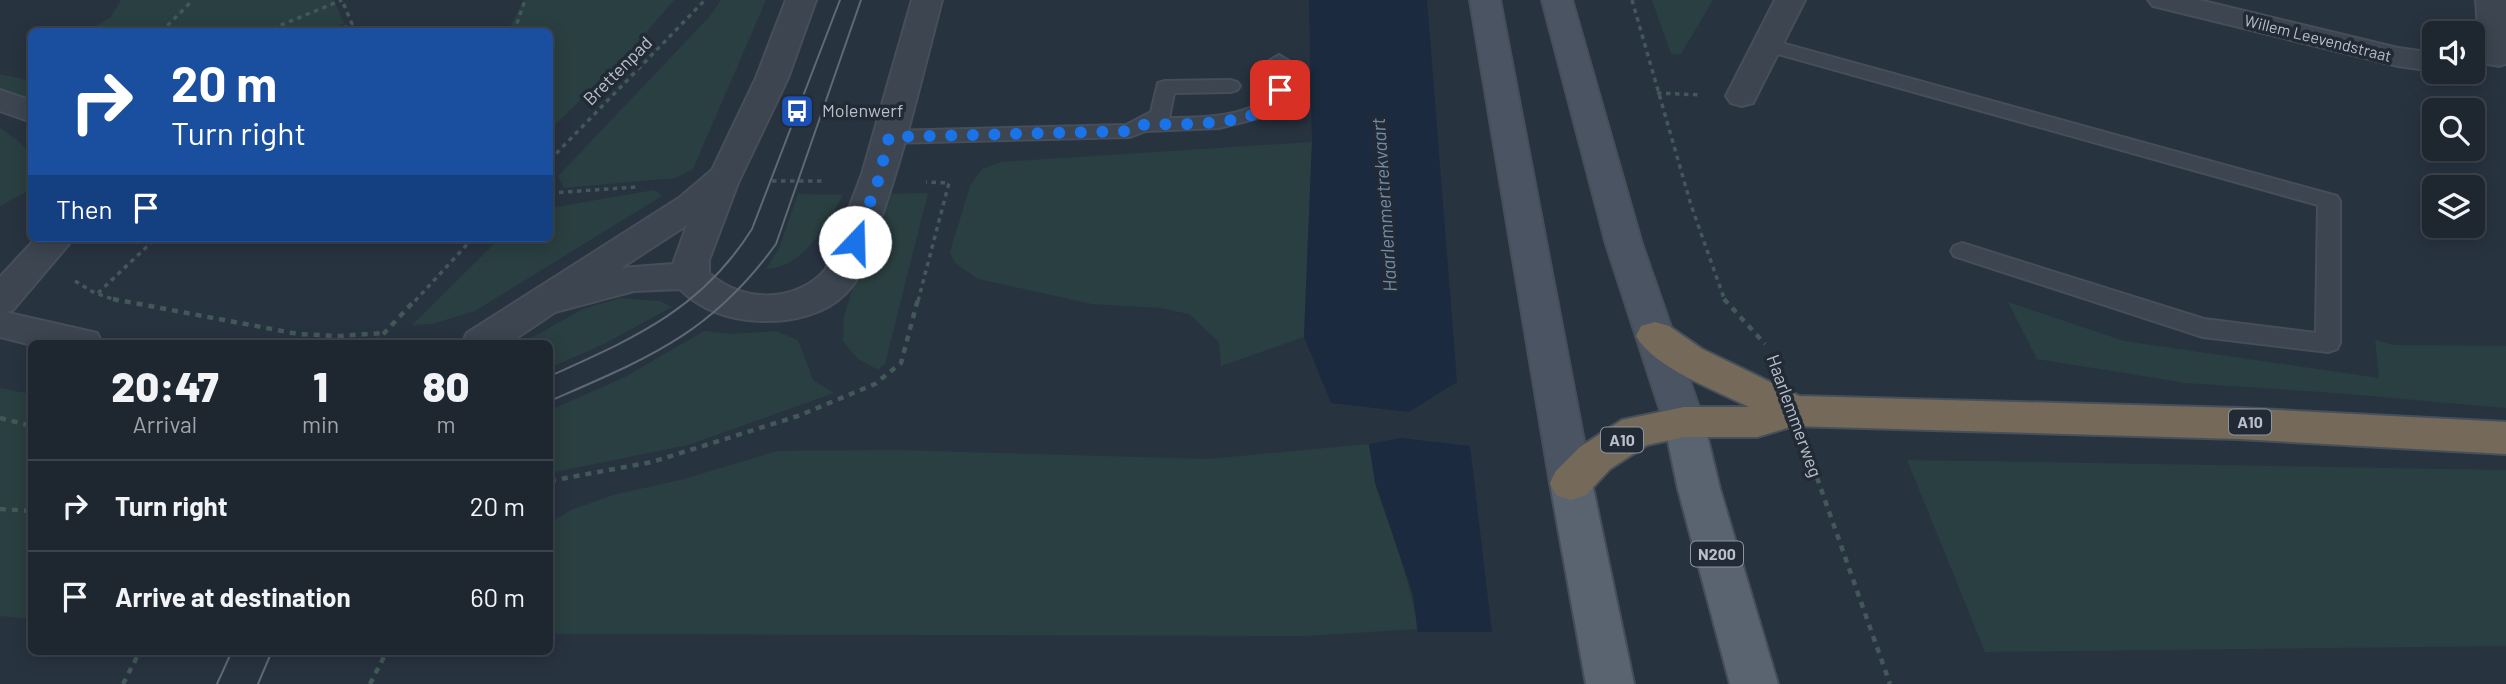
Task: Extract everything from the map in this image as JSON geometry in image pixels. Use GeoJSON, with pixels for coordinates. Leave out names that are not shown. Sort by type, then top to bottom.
{"type":"FeatureCollection","features":[{"type":"Feature","properties":{"kind":"highway","name":"A10"},"geometry":{"type":"LineString","coordinates":[[1655,336],[1688,359],[1794,411]]}},
{"type":"Feature","properties":{"kind":"highway","name":"A10"},"geometry":{"type":"LineString","coordinates":[[1572,483],[1595,458],[1636,431],[1684,422],[1757,422],[1794,411],[2190,420],[2375,428],[2506,438]]}},
{"type":"Feature","properties":{"kind":"main road"},"geometry":{"type":"LineString","coordinates":[[1485,0],[1610,684]]}},
{"type":"Feature","properties":{"kind":"main road"},"geometry":{"type":"LineString","coordinates":[[1557,0],[1624,244],[1655,336]]}},
{"type":"Feature","properties":{"kind":"main road","name":"N200"},"geometry":{"type":"LineString","coordinates":[[1655,336],[1684,422],[1699,489],[1754,684]]}},
{"type":"Feature","properties":{"kind":"street"},"geometry":{"type":"LineString","coordinates":[[690,277],[691,260],[722,181],[772,78],[801,0]]}},
{"type":"Feature","properties":{"kind":"street"},"geometry":{"type":"LineString","coordinates":[[546,302],[629,278],[664,275],[690,277],[703,291],[727,304],[780,308],[814,299],[834,282],[845,267],[878,181],[927,0]]}},
{"type":"Feature","properties":{"kind":"street"},"geometry":{"type":"LineString","coordinates":[[1742,96],[1790,0]]}},
{"type":"Feature","properties":{"kind":"street","name":"Willem Leevendstraat"},"geometry":{"type":"LineString","coordinates":[[2163,0],[2398,57],[2422,60]]}},
{"type":"Feature","properties":{"kind":"street"},"geometry":{"type":"LineString","coordinates":[[2491,0],[2493,60]]}},
{"type":"Feature","properties":{"kind":"street"},"geometry":{"type":"LineString","coordinates":[[0,100],[28,110]]}},
{"type":"Feature","properties":{"kind":"street"},"geometry":{"type":"LineString","coordinates":[[486,340],[691,206],[722,181]]}},
{"type":"Feature","properties":{"kind":"street"},"geometry":{"type":"LineString","coordinates":[[0,301],[48,247]]}},
{"type":"Feature","properties":{"kind":"street"},"geometry":{"type":"LineString","coordinates":[[0,324],[70,340]]}},
{"type":"Feature","properties":{"kind":"lane"},"geometry":{"type":"LineString","coordinates":[[1768,45],[2329,201],[2328,343],[2203,328],[1962,251]]}},
{"type":"Feature","properties":{"kind":"lane"},"geometry":{"type":"LineString","coordinates":[[1141,125],[1226,121],[1248,116],[1271,104],[1280,90],[1279,61]]}},
{"type":"Feature","properties":{"kind":"lane"},"geometry":{"type":"LineString","coordinates":[[889,137],[1130,131],[1161,115],[1165,87],[1230,86]]}},
{"type":"Feature","properties":{"kind":"path"},"geometry":{"type":"LineString","coordinates":[[165,28],[193,0]]}},
{"type":"Feature","properties":{"kind":"path"},"geometry":{"type":"LineString","coordinates":[[274,28],[342,0],[352,24],[344,28]]}},
{"type":"Feature","properties":{"kind":"path"},"geometry":{"type":"LineString","coordinates":[[515,28],[525,0]]}},
{"type":"Feature","properties":{"kind":"path","name":"Brettenpad"},"geometry":{"type":"LineString","coordinates":[[553,157],[705,0]]}},
{"type":"Feature","properties":{"kind":"path","name":"Haarlemmerweg"},"geometry":{"type":"LineString","coordinates":[[1632,0],[1680,167],[1723,298],[1768,347],[1779,367],[1890,684]]}},
{"type":"Feature","properties":{"kind":"path"},"geometry":{"type":"LineString","coordinates":[[553,480],[652,462],[798,416],[875,384],[901,363],[949,183]]}},
{"type":"Feature","properties":{"kind":"path"},"geometry":{"type":"LineString","coordinates":[[98,293],[152,242]]}},
{"type":"Feature","properties":{"kind":"path"},"geometry":{"type":"LineString","coordinates":[[378,340],[469,242]]}},
{"type":"Feature","properties":{"kind":"path"},"geometry":{"type":"LineString","coordinates":[[48,247],[98,293],[125,303],[298,334],[338,336],[384,333]]}},
{"type":"Feature","properties":{"kind":"path"},"geometry":{"type":"LineString","coordinates":[[335,340],[338,336]]}},
{"type":"Feature","properties":{"kind":"path"},"geometry":{"type":"LineString","coordinates":[[0,418],[28,425]]}},
{"type":"Feature","properties":{"kind":"path"},"geometry":{"type":"LineString","coordinates":[[0,509],[28,511]]}},
{"type":"Feature","properties":{"kind":"path"},"geometry":{"type":"LineString","coordinates":[[122,684],[138,655]]}},
{"type":"Feature","properties":{"kind":"path"},"geometry":{"type":"LineString","coordinates":[[370,684],[385,655]]}},
{"type":"Feature","properties":{"kind":"green space"},"geometry":{"type":"Polygon","coordinates":[[[121,0],[334,0],[344,24],[334,28],[92,28],[110,18],[121,0]]]}},
{"type":"Feature","properties":{"kind":"green space"},"geometry":{"type":"Polygon","coordinates":[[[524,0],[674,0],[630,51],[553,127],[553,28],[510,28],[524,0]]]}},
{"type":"Feature","properties":{"kind":"green space"},"geometry":{"type":"Polygon","coordinates":[[[721,0],[766,0],[693,169],[675,178],[564,188],[558,176],[710,16],[721,0]]]}},
{"type":"Feature","properties":{"kind":"green space"},"geometry":{"type":"Polygon","coordinates":[[[1652,0],[1713,0],[1681,54],[1671,54],[1652,0]]]}},
{"type":"Feature","properties":{"kind":"green space"},"geometry":{"type":"Polygon","coordinates":[[[0,74],[28,80],[28,101],[0,90],[0,74]]]}},
{"type":"Feature","properties":{"kind":"green space"},"geometry":{"type":"Polygon","coordinates":[[[0,128],[28,152],[28,191],[0,206],[0,128]]]}},
{"type":"Feature","properties":{"kind":"green space"},"geometry":{"type":"Polygon","coordinates":[[[1312,142],[1304,337],[1221,366],[1219,342],[1189,314],[1160,308],[1092,304],[978,279],[955,263],[950,252],[970,186],[982,169],[1001,162],[1312,142]]]}},
{"type":"Feature","properties":{"kind":"green space"},"geometry":{"type":"Polygon","coordinates":[[[654,190],[662,196],[475,311],[432,324],[412,325],[496,242],[553,242],[553,207],[654,190]]]}},
{"type":"Feature","properties":{"kind":"green space"},"geometry":{"type":"Polygon","coordinates":[[[928,193],[885,364],[878,370],[858,359],[843,341],[844,316],[883,194],[928,193]]]}},
{"type":"Feature","properties":{"kind":"green space"},"geometry":{"type":"Polygon","coordinates":[[[798,194],[843,195],[822,230],[803,253],[780,267],[766,269],[779,248],[798,194]]]}},
{"type":"Feature","properties":{"kind":"green space"},"geometry":{"type":"Polygon","coordinates":[[[620,298],[660,301],[672,307],[604,344],[553,367],[553,340],[527,340],[583,309],[620,298]]]}},
{"type":"Feature","properties":{"kind":"green space"},"geometry":{"type":"Polygon","coordinates":[[[2008,302],[2124,341],[2379,378],[2375,340],[2394,345],[2506,346],[2506,408],[2186,383],[2037,359],[2008,302]]]}},
{"type":"Feature","properties":{"kind":"green space"},"geometry":{"type":"Polygon","coordinates":[[[704,331],[733,334],[776,331],[798,340],[813,380],[834,393],[688,445],[553,472],[553,409],[625,377],[704,331]]]}},
{"type":"Feature","properties":{"kind":"green space"},"geometry":{"type":"Polygon","coordinates":[[[0,388],[28,393],[28,619],[0,616],[0,388]]]}},
{"type":"Feature","properties":{"kind":"green space"},"geometry":{"type":"Polygon","coordinates":[[[1369,444],[1379,491],[1408,582],[1418,629],[1306,636],[553,634],[553,521],[571,510],[613,495],[684,479],[777,451],[895,450],[1209,459],[1369,444]]]}},
{"type":"Feature","properties":{"kind":"green space"},"geometry":{"type":"Polygon","coordinates":[[[1907,460],[2506,470],[2506,646],[1985,652],[1907,460]]]}},
{"type":"Feature","properties":{"kind":"water","name":"Haarlemmertrekvaart"},"geometry":{"type":"Polygon","coordinates":[[[1309,0],[1427,0],[1457,382],[1409,412],[1331,403],[1304,337],[1312,142],[1309,0]]]}},
{"type":"Feature","properties":{"kind":"water"},"geometry":{"type":"Polygon","coordinates":[[[1401,438],[1470,446],[1498,684],[1424,684],[1413,594],[1375,483],[1369,444],[1401,438]]]}},
{"type":"Feature","properties":{"kind":"pier"},"geometry":{"type":"Polygon","coordinates":[[[1415,632],[1496,632],[1502,684],[1420,684],[1415,632]]]}},
{"type":"Feature","properties":{"kind":"tram line"},"geometry":{"type":"LineString","coordinates":[[553,375],[663,319],[711,281],[732,257],[752,229],[840,0]]}},
{"type":"Feature","properties":{"kind":"tram line"},"geometry":{"type":"LineString","coordinates":[[553,400],[647,356],[702,322],[752,275],[776,244],[861,0]]}},
{"type":"Feature","properties":{"kind":"tram line"},"geometry":{"type":"LineString","coordinates":[[217,684],[230,655]]}},
{"type":"Feature","properties":{"kind":"tram line"},"geometry":{"type":"LineString","coordinates":[[258,684],[270,655]]}},
{"type":"Feature","properties":{"kind":"place","name":"Molenwerf"},"geometry":{"type":"Point","coordinates":[797,111]}},
{"type":"Feature","properties":{"kind":"route"},"geometry":{"type":"LineString","coordinates":[[855,242],[878,181],[889,137],[1130,131],[1141,125],[1226,121],[1248,116],[1271,104],[1280,90]]}}]}
